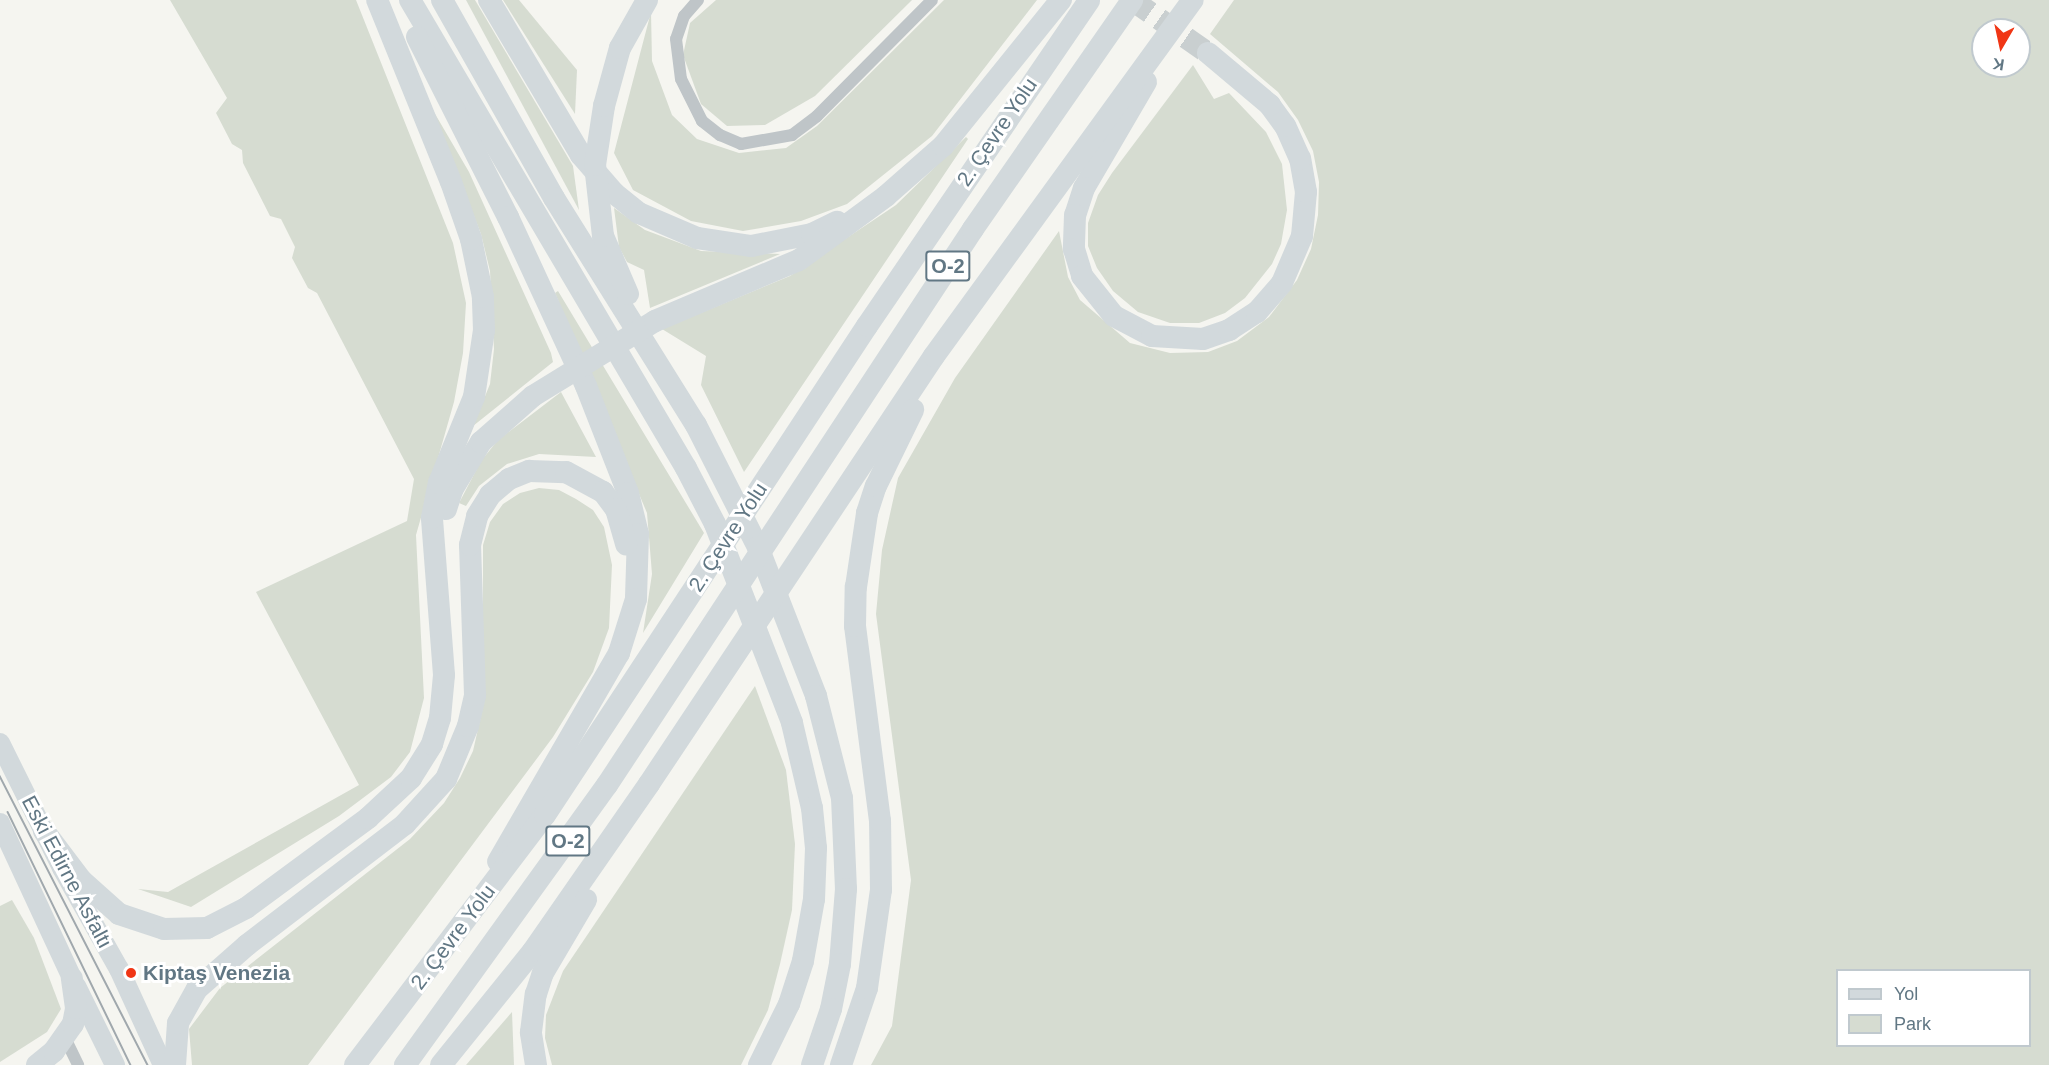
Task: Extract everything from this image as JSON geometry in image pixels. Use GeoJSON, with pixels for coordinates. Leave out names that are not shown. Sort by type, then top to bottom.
{"type":"FeatureCollection","features":[{"type":"Feature","properties":{"kind":"highway"},"geometry":{"type":"LineString","coordinates":[[44,831],[102,902],[132,920],[164,929],[207,928],[246,908],[368,818],[399,790],[420,764],[432,744],[444,694],[432,518],[439,483],[474,397],[483,330],[483,297],[471,238],[377,0]]}},
{"type":"Feature","properties":{"kind":"highway"},"geometry":{"type":"LineString","coordinates":[[400,0],[513,227],[586,386],[628,493],[640,558],[636,599],[604,683],[502,852],[489,888]]}},
{"type":"Feature","properties":{"kind":"highway"},"geometry":{"type":"LineString","coordinates":[[410,0],[706,506],[772,661],[792,723],[812,808],[816,848],[814,899],[803,961],[789,1004],[759,1065]]}},
{"type":"Feature","properties":{"kind":"highway"},"geometry":{"type":"LineString","coordinates":[[442,0],[554,198],[661,366]]}},
{"type":"Feature","properties":{"kind":"highway"},"geometry":{"type":"LineString","coordinates":[[489,0],[562,126],[614,193],[639,213],[670,229],[724,244],[751,246],[812,234],[886,196]]}},
{"type":"Feature","properties":{"kind":"highway"},"geometry":{"type":"LineString","coordinates":[[647,0],[629,27],[611,79],[597,144],[595,191],[606,245],[661,366],[758,547],[816,696],[842,798],[846,842],[843,927],[831,1009],[812,1065]]}},
{"type":"Feature","properties":{"kind":"highway"},"geometry":{"type":"LineString","coordinates":[[434,569],[446,510],[465,467],[481,442],[533,396],[655,321],[799,260],[886,196],[943,146],[1061,0]]}},
{"type":"Feature","properties":{"kind":"highway","name":"2. Çevre Yolu"},"geometry":{"type":"LineString","coordinates":[[355,1065],[570,778],[754,497],[1089,0]]}},
{"type":"Feature","properties":{"kind":"highway","name":"2. Çevre Yolu"},"geometry":{"type":"LineString","coordinates":[[405,1065],[539,883],[771,537],[973,229],[1132,0]]}},
{"type":"Feature","properties":{"kind":"highway"},"geometry":{"type":"LineString","coordinates":[[441,1065],[533,951],[649,784],[939,348],[983,292],[1193,0]]}},
{"type":"Feature","properties":{"kind":"highway"},"geometry":{"type":"LineString","coordinates":[[1160,47],[1134,109],[1084,188],[1075,215],[1074,249],[1082,276],[1097,300],[1114,316],[1152,336],[1175,340],[1203,339],[1228,330],[1257,312],[1291,267],[1305,218],[1300,159],[1285,126],[1270,105],[1208,53]]}},
{"type":"Feature","properties":{"kind":"highway"},"geometry":{"type":"LineString","coordinates":[[841,1065],[867,988],[882,890],[879,821],[855,626],[861,546],[876,486],[892,447],[965,332],[983,292]]}},
{"type":"Feature","properties":{"kind":"highway"},"geometry":{"type":"LineString","coordinates":[[175,1065],[178,1023],[197,989],[247,945],[405,824],[446,779],[468,726],[475,695],[470,545],[477,516],[490,495],[509,479],[547,469],[584,478],[603,492],[616,509],[628,558],[628,624]]}},
{"type":"Feature","properties":{"kind":"highway"},"geometry":{"type":"LineString","coordinates":[[536,1065],[532,1011],[543,973],[619,849],[649,784]]}},
{"type":"Feature","properties":{"kind":"highway"},"geometry":{"type":"LineString","coordinates":[[795,1065],[812,1028],[843,927]]}},
{"type":"Feature","properties":{"kind":"highway"},"geometry":{"type":"LineString","coordinates":[[37,1065],[64,1038],[75,1016],[72,978]]}},
{"type":"Feature","properties":{"kind":"main road","name":"Eski Edirne Asfaltı"},"geometry":{"type":"LineString","coordinates":[[0,744],[119,969],[163,1065]]}},
{"type":"Feature","properties":{"kind":"main road","name":"Eski Edirne Asfaltı"},"geometry":{"type":"LineString","coordinates":[[0,823],[115,1065]]}},
{"type":"Feature","properties":{"kind":"street"},"geometry":{"type":"LineString","coordinates":[[698,0],[684,16],[676,39],[681,79],[702,121],[720,135],[741,144],[792,135],[817,116],[932,0]]}},
{"type":"Feature","properties":{"kind":"street"},"geometry":{"type":"LineString","coordinates":[[64,1038],[78,1065]]}},
{"type":"Feature","properties":{"kind":"green space"},"geometry":{"type":"Polygon","coordinates":[[[170,0],[356,0],[453,243],[466,303],[463,353],[454,402],[416,535],[424,698],[410,752],[391,777],[339,816],[191,907],[138,889],[168,892],[359,785],[256,592],[407,521],[414,479],[317,293],[308,288],[292,258],[295,247],[281,219],[270,216],[243,163],[242,150],[232,144],[216,113],[227,98],[170,0]]]}},
{"type":"Feature","properties":{"kind":"green space"},"geometry":{"type":"Polygon","coordinates":[[[466,0],[475,0],[573,166],[579,210],[466,0]]]}},
{"type":"Feature","properties":{"kind":"green space"},"geometry":{"type":"Polygon","coordinates":[[[503,0],[519,0],[577,70],[575,114],[503,0]]]}},
{"type":"Feature","properties":{"kind":"green space"},"geometry":{"type":"Polygon","coordinates":[[[716,0],[912,0],[815,96],[765,125],[727,126],[701,104],[683,55],[690,23],[716,0]]]}},
{"type":"Feature","properties":{"kind":"green space"},"geometry":{"type":"Polygon","coordinates":[[[944,0],[1037,0],[932,136],[847,204],[801,221],[743,231],[691,221],[633,190],[614,153],[651,12],[652,61],[672,115],[697,139],[739,153],[786,148],[817,126],[944,0]]]}},
{"type":"Feature","properties":{"kind":"green space"},"geometry":{"type":"Polygon","coordinates":[[[1234,0],[2049,0],[2049,1065],[871,1065],[892,1026],[911,880],[876,614],[882,550],[898,478],[955,378],[1059,231],[1068,277],[1080,300],[1130,343],[1170,353],[1208,352],[1237,341],[1269,317],[1297,280],[1311,249],[1318,215],[1319,182],[1313,151],[1298,120],[1278,92],[1210,34],[1234,0]]]}},
{"type":"Feature","properties":{"kind":"green space"},"geometry":{"type":"Polygon","coordinates":[[[1193,65],[1214,99],[1229,93],[1266,132],[1282,164],[1287,210],[1281,244],[1272,264],[1245,298],[1225,313],[1199,323],[1170,323],[1138,312],[1113,291],[1097,268],[1088,246],[1088,223],[1098,195],[1112,173],[1193,65]]]}},
{"type":"Feature","properties":{"kind":"green space"},"geometry":{"type":"Polygon","coordinates":[[[431,107],[469,172],[551,353],[553,362],[473,426],[490,384],[494,349],[490,271],[481,234],[431,107]]]}},
{"type":"Feature","properties":{"kind":"green space"},"geometry":{"type":"Polygon","coordinates":[[[966,137],[968,139],[744,472],[701,385],[706,356],[662,329],[790,276],[896,205],[966,137]]]}},
{"type":"Feature","properties":{"kind":"green space"},"geometry":{"type":"Polygon","coordinates":[[[614,208],[645,230],[701,251],[780,254],[650,308],[644,270],[627,262],[619,247],[614,208]]]}},
{"type":"Feature","properties":{"kind":"green space"},"geometry":{"type":"Polygon","coordinates":[[[558,291],[704,533],[643,633],[652,574],[647,513],[555,293],[558,291]]]}},
{"type":"Feature","properties":{"kind":"green space"},"geometry":{"type":"Polygon","coordinates":[[[561,392],[596,457],[539,454],[507,464],[479,486],[466,506],[459,503],[481,461],[498,440],[561,392]]]}},
{"type":"Feature","properties":{"kind":"green space"},"geometry":{"type":"Polygon","coordinates":[[[539,488],[559,490],[576,499],[593,510],[604,527],[612,565],[609,628],[593,672],[553,737],[308,1065],[192,1065],[189,1029],[220,988],[410,839],[444,803],[460,778],[473,751],[483,707],[483,545],[490,522],[503,504],[520,493],[539,488]]]}},
{"type":"Feature","properties":{"kind":"green space"},"geometry":{"type":"Polygon","coordinates":[[[755,686],[786,770],[795,844],[792,910],[780,964],[768,1010],[741,1065],[552,1065],[545,1038],[546,1015],[563,971],[755,686]]]}},
{"type":"Feature","properties":{"kind":"green space"},"geometry":{"type":"Polygon","coordinates":[[[12,900],[34,938],[61,1009],[47,1032],[0,1062],[0,906],[12,900]]]}},
{"type":"Feature","properties":{"kind":"green space"},"geometry":{"type":"Polygon","coordinates":[[[512,1012],[514,1065],[466,1065],[512,1012]]]}},
{"type":"Feature","properties":{"kind":"tunnel"},"geometry":{"type":"LineString","coordinates":[[1132,0],[1208,53]]}},
{"type":"Feature","properties":{"kind":"tram line"},"geometry":{"type":"LineString","coordinates":[[0,776],[148,1065]]}},
{"type":"Feature","properties":{"kind":"tram line"},"geometry":{"type":"LineString","coordinates":[[8,812],[131,1065]]}},
{"type":"Feature","properties":{"kind":"place","name":"Kiptaş Venezia"},"geometry":{"type":"Point","coordinates":[131,973]}}]}
